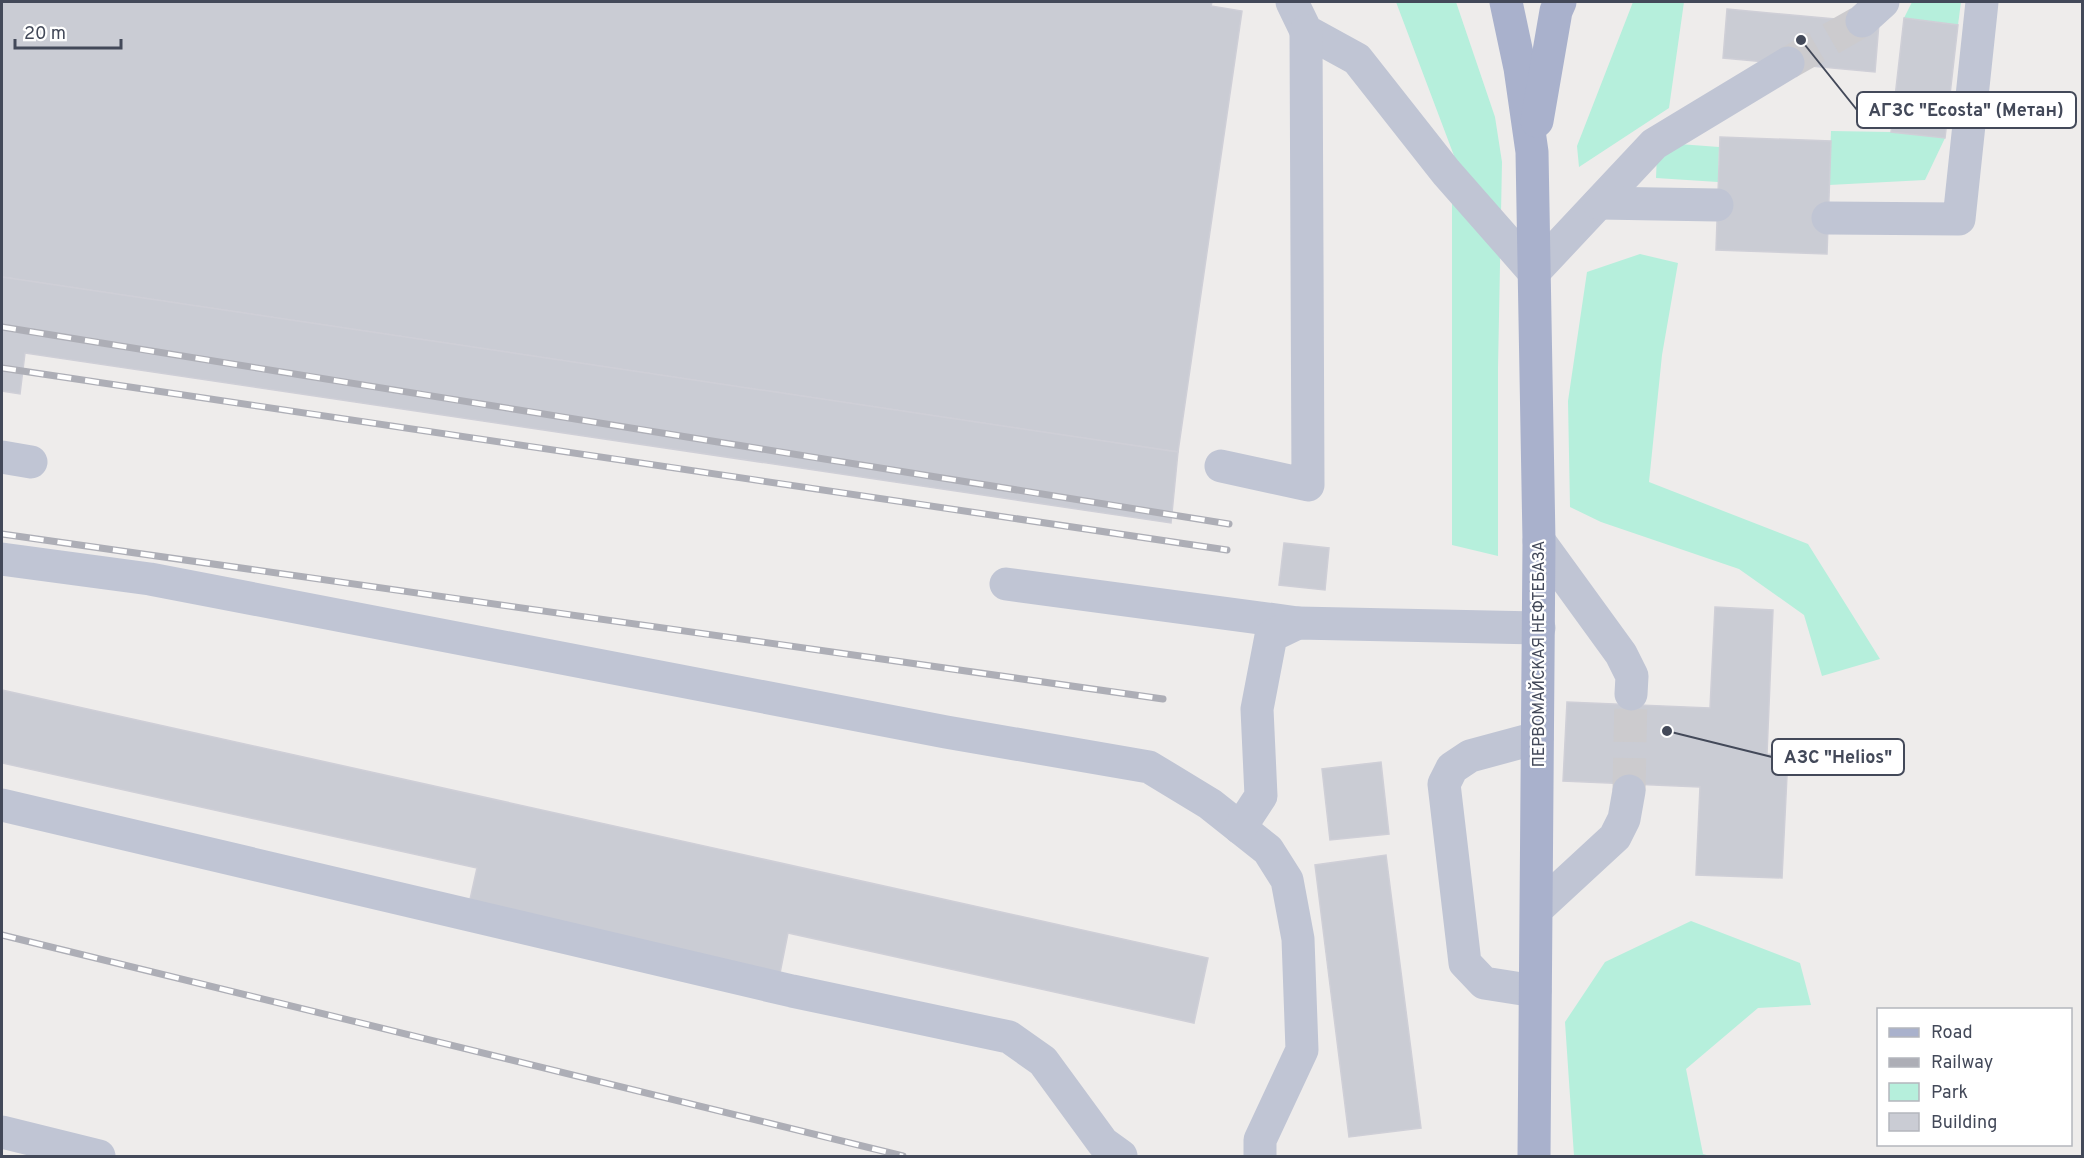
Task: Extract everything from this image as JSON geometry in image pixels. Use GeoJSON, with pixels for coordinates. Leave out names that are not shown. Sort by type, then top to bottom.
{"type":"FeatureCollection","features":[{"type":"Feature","properties":{"kind":"main road"},"geometry":{"type":"LineString","coordinates":[[1506,2],[1520,68],[1532,152]]}},
{"type":"Feature","properties":{"kind":"main road"},"geometry":{"type":"LineString","coordinates":[[1532,152],[1556,11],[1560,2]]}},
{"type":"Feature","properties":{"kind":"main road","name":"ПЕРВОМАЙСКАЯ НЕФТЕБАЗА"},"geometry":{"type":"LineString","coordinates":[[1532,152],[1539,541],[1534,1156]]}},
{"type":"Feature","properties":{"kind":"lane"},"geometry":{"type":"LineString","coordinates":[[1221,466],[1308,485],[1306,31],[1292,2]]}},
{"type":"Feature","properties":{"kind":"lane"},"geometry":{"type":"LineString","coordinates":[[1828,218],[1959,219],[1982,2]]}},
{"type":"Feature","properties":{"kind":"lane"},"geometry":{"type":"LineString","coordinates":[[1306,31],[1357,59],[1446,172],[1534,272],[1654,144],[1788,63]]}},
{"type":"Feature","properties":{"kind":"lane"},"geometry":{"type":"LineString","coordinates":[[1599,203],[1717,205]]}},
{"type":"Feature","properties":{"kind":"lane"},"geometry":{"type":"LineString","coordinates":[[1539,541],[1621,654],[1632,676],[1632,694]]}},
{"type":"Feature","properties":{"kind":"lane"},"geometry":{"type":"LineString","coordinates":[[2,558],[150,579],[946,732],[1149,767],[1210,804],[1268,850],[1287,880],[1298,939],[1302,1050],[1260,1140],[1260,1156]]}},
{"type":"Feature","properties":{"kind":"lane"},"geometry":{"type":"LineString","coordinates":[[1006,584],[1298,623],[1539,628]]}},
{"type":"Feature","properties":{"kind":"lane"},"geometry":{"type":"LineString","coordinates":[[1240,828],[1261,796],[1257,709],[1271,636],[1298,623]]}},
{"type":"Feature","properties":{"kind":"lane"},"geometry":{"type":"LineString","coordinates":[[1535,991],[1484,982],[1465,963],[1444,784],[1452,768],[1470,756],[1537,738]]}},
{"type":"Feature","properties":{"kind":"lane"},"geometry":{"type":"LineString","coordinates":[[1537,909],[1615,837],[1624,819],[1629,791]]}},
{"type":"Feature","properties":{"kind":"lane"},"geometry":{"type":"LineString","coordinates":[[2,805],[792,991],[1009,1037],[1043,1061],[1103,1143],[1121,1156]]}},
{"type":"Feature","properties":{"kind":"lane"},"geometry":{"type":"LineString","coordinates":[[2,1132],[99,1156]]}},
{"type":"Feature","properties":{"kind":"green space"},"geometry":{"type":"Polygon","coordinates":[[[1396,2],[1456,2],[1495,117],[1502,162],[1498,368],[1498,556],[1452,545],[1452,202],[1456,161],[1396,2]]]}},
{"type":"Feature","properties":{"kind":"green space"},"geometry":{"type":"Polygon","coordinates":[[[1633,2],[1684,2],[1669,108],[1579,167],[1577,146],[1633,2]]]}},
{"type":"Feature","properties":{"kind":"green space"},"geometry":{"type":"Polygon","coordinates":[[[1912,2],[1961,2],[1958,25],[1904,18],[1912,2]]]}},
{"type":"Feature","properties":{"kind":"green space"},"geometry":{"type":"Polygon","coordinates":[[[1831,131],[1891,132],[1945,138],[1925,180],[1829,185],[1831,131]]]}},
{"type":"Feature","properties":{"kind":"green space"},"geometry":{"type":"Polygon","coordinates":[[[1679,144],[1719,147],[1718,182],[1656,178],[1657,154],[1679,144]]]}},
{"type":"Feature","properties":{"kind":"green space"},"geometry":{"type":"Polygon","coordinates":[[[1640,254],[1678,263],[1662,355],[1649,482],[1808,544],[1880,659],[1822,676],[1804,615],[1739,569],[1601,522],[1570,507],[1568,401],[1587,272],[1640,254]]]}},
{"type":"Feature","properties":{"kind":"green space"},"geometry":{"type":"Polygon","coordinates":[[[1691,921],[1800,963],[1811,1005],[1758,1008],[1686,1069],[1703,1154],[1710,1156],[1574,1156],[1565,1022],[1605,962],[1691,921]]]}},
{"type":"Feature","properties":{"kind":"building"},"geometry":{"type":"Polygon","coordinates":[[[2,2],[1212,2],[1211,6],[1242,11],[1178,452],[2,277],[2,2]]]}},
{"type":"Feature","properties":{"kind":"building"},"geometry":{"type":"Polygon","coordinates":[[[1727,9],[1879,23],[1875,72],[1723,58],[1727,9]]]}},
{"type":"Feature","properties":{"kind":"building"},"geometry":{"type":"Polygon","coordinates":[[[1904,18],[1958,25],[1945,138],[1891,132],[1904,18]]]}},
{"type":"Feature","properties":{"kind":"building"},"geometry":{"type":"Polygon","coordinates":[[[1720,137],[1831,141],[1827,254],[1716,250],[1720,137]]]}},
{"type":"Feature","properties":{"kind":"building"},"geometry":{"type":"Polygon","coordinates":[[[2,277],[1178,452],[1171,523],[25,353],[20,394],[2,391],[2,277]]]}},
{"type":"Feature","properties":{"kind":"building"},"geometry":{"type":"Polygon","coordinates":[[[1284,543],[1329,548],[1325,590],[1279,585],[1284,543]]]}},
{"type":"Feature","properties":{"kind":"building"},"geometry":{"type":"Polygon","coordinates":[[[1715,607],[1773,610],[1767,754],[1788,755],[1782,878],[1696,875],[1700,787],[1563,781],[1567,702],[1710,708],[1715,607]]]}},
{"type":"Feature","properties":{"kind":"building"},"geometry":{"type":"Polygon","coordinates":[[[2,690],[1208,958],[1194,1023],[788,933],[780,973],[469,904],[477,868],[2,763],[2,690]]]}},
{"type":"Feature","properties":{"kind":"building"},"geometry":{"type":"Polygon","coordinates":[[[1381,762],[1389,834],[1330,840],[1322,769],[1381,762]]]}},
{"type":"Feature","properties":{"kind":"building"},"geometry":{"type":"Polygon","coordinates":[[[1386,855],[1421,1128],[1349,1137],[1315,865],[1386,855]]]}},
{"type":"Feature","properties":{"kind":"tunnel"},"geometry":{"type":"LineString","coordinates":[[1788,63],[1862,21]]}},
{"type":"Feature","properties":{"kind":"tunnel"},"geometry":{"type":"LineString","coordinates":[[1629,791],[1631,694]]}},
{"type":"Feature","properties":{"kind":"railway"},"geometry":{"type":"LineString","coordinates":[[2,327],[1229,524]]}},
{"type":"Feature","properties":{"kind":"railway"},"geometry":{"type":"LineString","coordinates":[[2,368],[1227,550]]}},
{"type":"Feature","properties":{"kind":"railway"},"geometry":{"type":"LineString","coordinates":[[2,534],[1163,699]]}},
{"type":"Feature","properties":{"kind":"railway"},"geometry":{"type":"LineString","coordinates":[[2,935],[903,1156]]}},
{"type":"Feature","properties":{"kind":"place","name":"АГЗС \"Ecosta\" (Метан)"},"geometry":{"type":"Point","coordinates":[1801,40]}},
{"type":"Feature","properties":{"kind":"place","name":"АЗС \"Helios\""},"geometry":{"type":"Point","coordinates":[1667,731]}}]}
